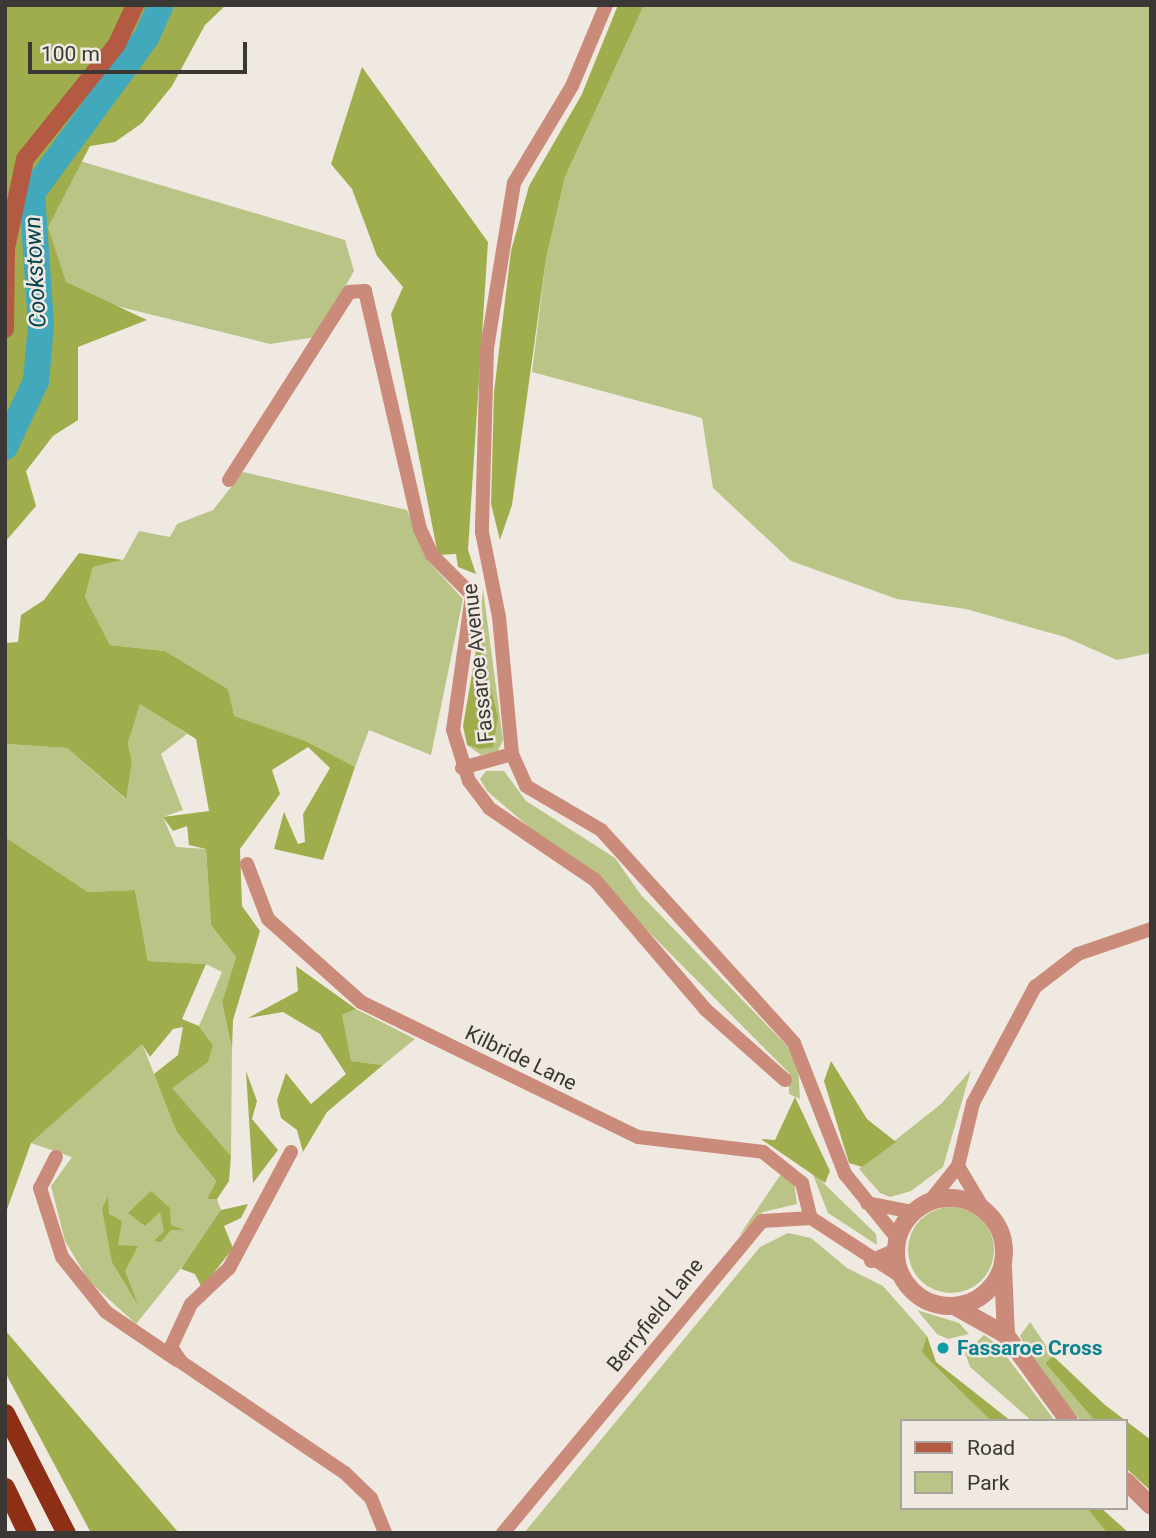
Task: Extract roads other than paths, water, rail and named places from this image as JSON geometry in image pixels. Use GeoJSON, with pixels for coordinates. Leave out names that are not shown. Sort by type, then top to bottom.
{"type":"FeatureCollection","features":[{"type":"Feature","properties":{"kind":"highway"},"geometry":{"type":"LineString","coordinates":[[5,1413],[66,1533]]}},
{"type":"Feature","properties":{"kind":"highway"},"geometry":{"type":"LineString","coordinates":[[5,1487],[27,1533]]}},
{"type":"Feature","properties":{"kind":"main road"},"geometry":{"type":"LineString","coordinates":[[5,329],[6,248],[25,159],[117,44],[135,5]]}},
{"type":"Feature","properties":{"kind":"street","name":"Fassaroe Avenue"},"geometry":{"type":"LineString","coordinates":[[606,5],[572,86],[514,183],[486,348],[482,532],[499,617],[512,754],[526,786],[601,830],[794,1043],[845,1174],[896,1244]]}},
{"type":"Feature","properties":{"kind":"street"},"geometry":{"type":"LineString","coordinates":[[229,480],[349,292],[365,291],[420,528],[432,555],[472,595],[453,730],[462,768],[489,808],[594,880],[705,1009],[785,1080]]}},
{"type":"Feature","properties":{"kind":"street"},"geometry":{"type":"LineString","coordinates":[[462,768],[512,754]]}},
{"type":"Feature","properties":{"kind":"street","name":"Kilbride Lane"},"geometry":{"type":"LineString","coordinates":[[247,864],[268,919],[362,1002],[638,1137],[763,1153],[802,1183],[811,1219]]}},
{"type":"Feature","properties":{"kind":"street"},"geometry":{"type":"LineString","coordinates":[[871,1261],[896,1244],[913,1212],[930,1201],[958,1166],[972,1104],[1035,987],[1078,954],[1151,929]]}},
{"type":"Feature","properties":{"kind":"street"},"geometry":{"type":"LineString","coordinates":[[181,1362],[171,1347],[178,1322],[229,1268],[292,1152]]}},
{"type":"Feature","properties":{"kind":"street"},"geometry":{"type":"LineString","coordinates":[[56,1157],[40,1188],[62,1257],[106,1312],[345,1473],[371,1498],[385,1533]]}},
{"type":"Feature","properties":{"kind":"street"},"geometry":{"type":"LineString","coordinates":[[958,1166],[983,1209],[1001,1233],[1006,1335]]}},
{"type":"Feature","properties":{"kind":"street"},"geometry":{"type":"LineString","coordinates":[[930,1201],[967,1200],[983,1209]]}},
{"type":"Feature","properties":{"kind":"street"},"geometry":{"type":"LineString","coordinates":[[867,1203],[913,1212]]}},
{"type":"Feature","properties":{"kind":"street"},"geometry":{"type":"LineString","coordinates":[[811,1219],[871,1261],[902,1277],[923,1299],[954,1306],[1006,1335],[1068,1419]]}},
{"type":"Feature","properties":{"kind":"street","name":"Berryfield Lane"},"geometry":{"type":"LineString","coordinates":[[503,1533],[762,1221],[811,1219]]}},
{"type":"Feature","properties":{"kind":"street"},"geometry":{"type":"LineString","coordinates":[[896,1244],[902,1277]]}},
{"type":"Feature","properties":{"kind":"street"},"geometry":{"type":"LineString","coordinates":[[954,1306],[985,1293],[1003,1263]]}},
{"type":"Feature","properties":{"kind":"street"},"geometry":{"type":"LineString","coordinates":[[1128,1483],[1151,1506]]}},
{"type":"Feature","properties":{"kind":"waterway","name":"Cookstown"},"geometry":{"type":"LineString","coordinates":[[5,447],[36,381],[41,325],[32,193],[146,38],[161,5]]}},
{"type":"Feature","properties":{"kind":"place","name":"Fassaroe Cross"},"geometry":{"type":"Point","coordinates":[943,1348]}}]}
